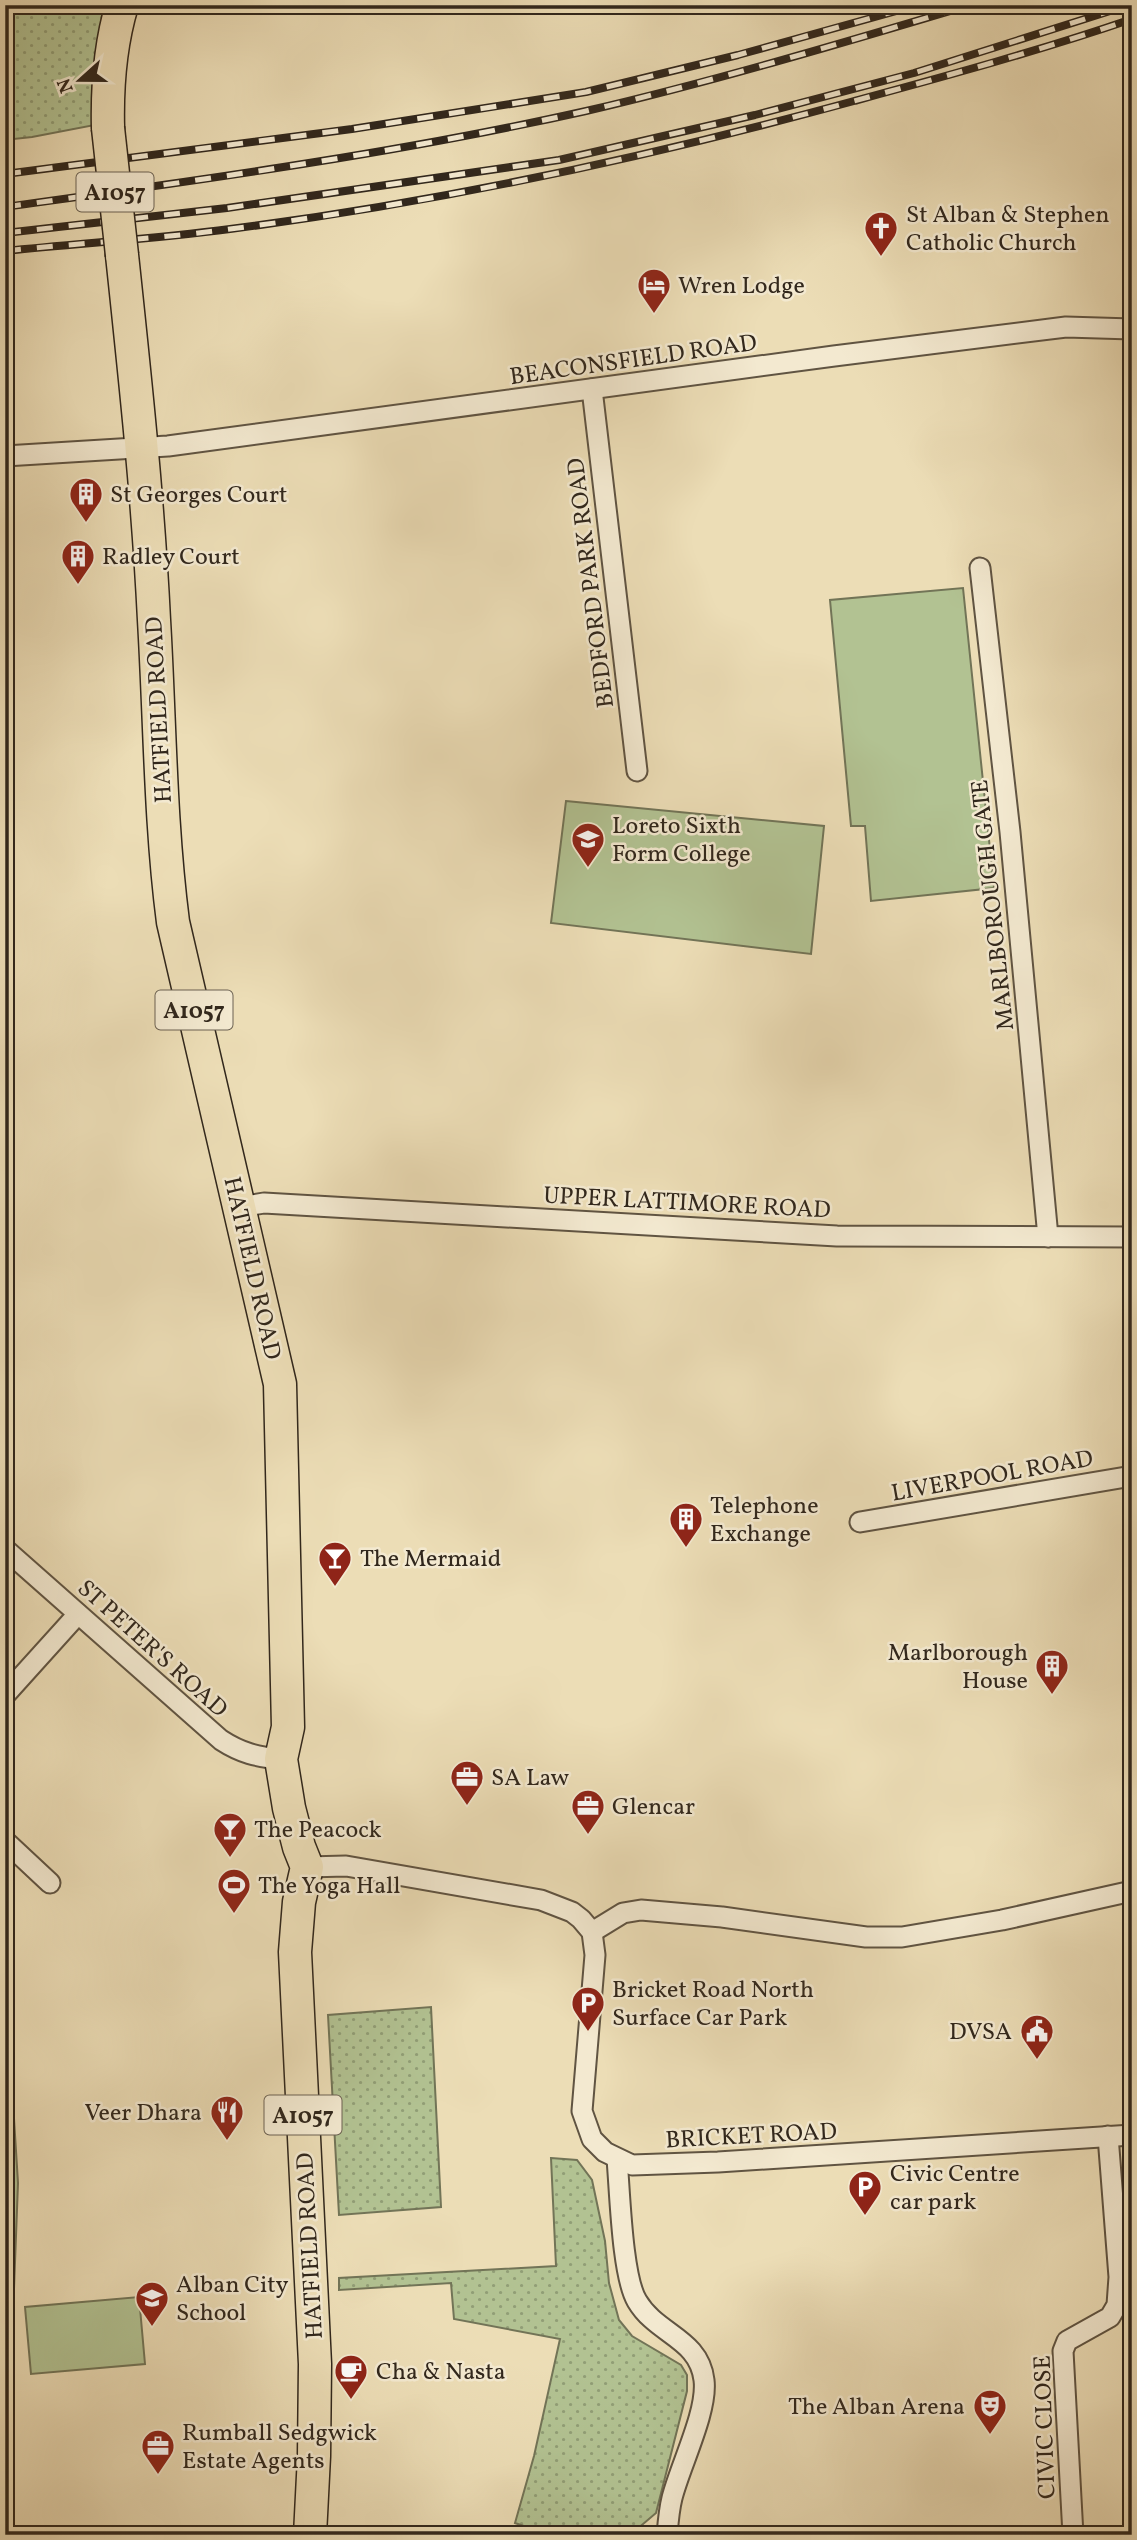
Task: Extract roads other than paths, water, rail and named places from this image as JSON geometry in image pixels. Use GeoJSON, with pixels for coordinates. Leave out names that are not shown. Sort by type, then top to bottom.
{"type":"FeatureCollection","features":[{"type":"Feature","properties":{"kind":"main road","name":"HATFIELD ROAD"},"geometry":{"type":"LineString","coordinates":[[122,5],[116,26],[107,97],[108,128],[142,449],[168,886],[173,922],[280,1384],[288,1727],[281,1759],[289,1808],[307,1867],[299,1902],[295,1952],[315,2364],[310,2535]]}},
{"type":"Feature","properties":{"kind":"street","name":"BEACONSFIELD ROAD"},"geometry":{"type":"LineString","coordinates":[[5,456],[142,449],[1066,327],[1132,329]]}},
{"type":"Feature","properties":{"kind":"street","name":"BEDFORD PARK ROAD"},"geometry":{"type":"LineString","coordinates":[[592,389],[636,771]]}},
{"type":"Feature","properties":{"kind":"street","name":"MARLBOROUGH GATE"},"geometry":{"type":"LineString","coordinates":[[980,568],[1010,831],[1048,1237]]}},
{"type":"Feature","properties":{"kind":"street","name":"UPPER LATTIMORE ROAD"},"geometry":{"type":"LineString","coordinates":[[239,1207],[264,1203],[837,1236],[1132,1237]]}},
{"type":"Feature","properties":{"kind":"street","name":"LIVERPOOL ROAD"},"geometry":{"type":"LineString","coordinates":[[860,1522],[1132,1476]]}},
{"type":"Feature","properties":{"kind":"street","name":"ST PETER'S ROAD"},"geometry":{"type":"LineString","coordinates":[[5,1549],[221,1740],[254,1756],[281,1759]]}},
{"type":"Feature","properties":{"kind":"street"},"geometry":{"type":"LineString","coordinates":[[5,1695],[78,1614]]}},
{"type":"Feature","properties":{"kind":"street"},"geometry":{"type":"LineString","coordinates":[[5,1841],[50,1882]]}},
{"type":"Feature","properties":{"kind":"street"},"geometry":{"type":"LineString","coordinates":[[307,1867],[346,1866],[541,1900],[572,1912],[592,1932],[595,1955],[582,2111],[592,2139],[617,2159],[629,2283],[645,2312],[666,2332],[692,2350],[698,2358],[704,2381],[701,2406],[671,2499],[667,2535]]}},
{"type":"Feature","properties":{"kind":"street"},"geometry":{"type":"LineString","coordinates":[[592,1932],[623,1913],[641,1910],[722,1917],[866,1937],[902,1937],[1002,1920],[1132,1891]]}},
{"type":"Feature","properties":{"kind":"street","name":"BRICKET ROAD"},"geometry":{"type":"LineString","coordinates":[[617,2159],[632,2165],[670,2164],[1132,2135]]}},
{"type":"Feature","properties":{"kind":"street","name":"CIVIC CLOSE"},"geometry":{"type":"LineString","coordinates":[[1073,2535],[1063,2351],[1067,2341],[1110,2316],[1117,2305],[1119,2277],[1108,2136]]}},
{"type":"Feature","properties":{"kind":"railway"},"geometry":{"type":"LineString","coordinates":[[5,174],[352,129],[586,92],[738,55],[918,5]]}},
{"type":"Feature","properties":{"kind":"railway"},"geometry":{"type":"LineString","coordinates":[[5,207],[297,165],[586,111],[682,87],[970,5]]}},
{"type":"Feature","properties":{"kind":"railway"},"geometry":{"type":"LineString","coordinates":[[5,233],[227,208],[559,160],[755,115],[914,73],[1129,5]]}},
{"type":"Feature","properties":{"kind":"railway"},"geometry":{"type":"LineString","coordinates":[[5,251],[230,229],[388,205],[544,176],[700,141],[854,101],[1029,52],[1132,19]]}},
{"type":"Feature","properties":{"kind":"place","name":"St Alban & Stephen Catholic Church"},"geometry":{"type":"Point","coordinates":[881,258]}},
{"type":"Feature","properties":{"kind":"place","name":"Wren Lodge"},"geometry":{"type":"Point","coordinates":[654,315]}},
{"type":"Feature","properties":{"kind":"place","name":"St Georges Court"},"geometry":{"type":"Point","coordinates":[86,524]}},
{"type":"Feature","properties":{"kind":"place","name":"Radley Court"},"geometry":{"type":"Point","coordinates":[78,586]}},
{"type":"Feature","properties":{"kind":"place","name":"Loreto Sixth Form College"},"geometry":{"type":"Point","coordinates":[588,869]}},
{"type":"Feature","properties":{"kind":"place","name":"Telephone Exchange"},"geometry":{"type":"Point","coordinates":[686,1549]}},
{"type":"Feature","properties":{"kind":"place","name":"The Mermaid"},"geometry":{"type":"Point","coordinates":[335,1588]}},
{"type":"Feature","properties":{"kind":"place","name":"Marlborough House"},"geometry":{"type":"Point","coordinates":[1052,1696]}},
{"type":"Feature","properties":{"kind":"place","name":"SA Law"},"geometry":{"type":"Point","coordinates":[467,1807]}},
{"type":"Feature","properties":{"kind":"place","name":"Glencar"},"geometry":{"type":"Point","coordinates":[588,1836]}},
{"type":"Feature","properties":{"kind":"place","name":"The Peacock"},"geometry":{"type":"Point","coordinates":[230,1859]}},
{"type":"Feature","properties":{"kind":"place","name":"The Yoga Hall"},"geometry":{"type":"Point","coordinates":[234,1915]}},
{"type":"Feature","properties":{"kind":"place","name":"Bricket Road North Surface Car Park"},"geometry":{"type":"Point","coordinates":[588,2033]}},
{"type":"Feature","properties":{"kind":"place","name":"DVSA"},"geometry":{"type":"Point","coordinates":[1037,2061]}},
{"type":"Feature","properties":{"kind":"place","name":"Veer Dhara"},"geometry":{"type":"Point","coordinates":[227,2142]}},
{"type":"Feature","properties":{"kind":"place","name":"Civic Centre car park"},"geometry":{"type":"Point","coordinates":[865,2217]}},
{"type":"Feature","properties":{"kind":"place","name":"Alban City School"},"geometry":{"type":"Point","coordinates":[152,2328]}},
{"type":"Feature","properties":{"kind":"place","name":"Cha & Nasta"},"geometry":{"type":"Point","coordinates":[351,2401]}},
{"type":"Feature","properties":{"kind":"place","name":"The Alban Arena"},"geometry":{"type":"Point","coordinates":[990,2436]}},
{"type":"Feature","properties":{"kind":"place","name":"Rumball Sedgwick Estate Agents"},"geometry":{"type":"Point","coordinates":[158,2476]}}]}
